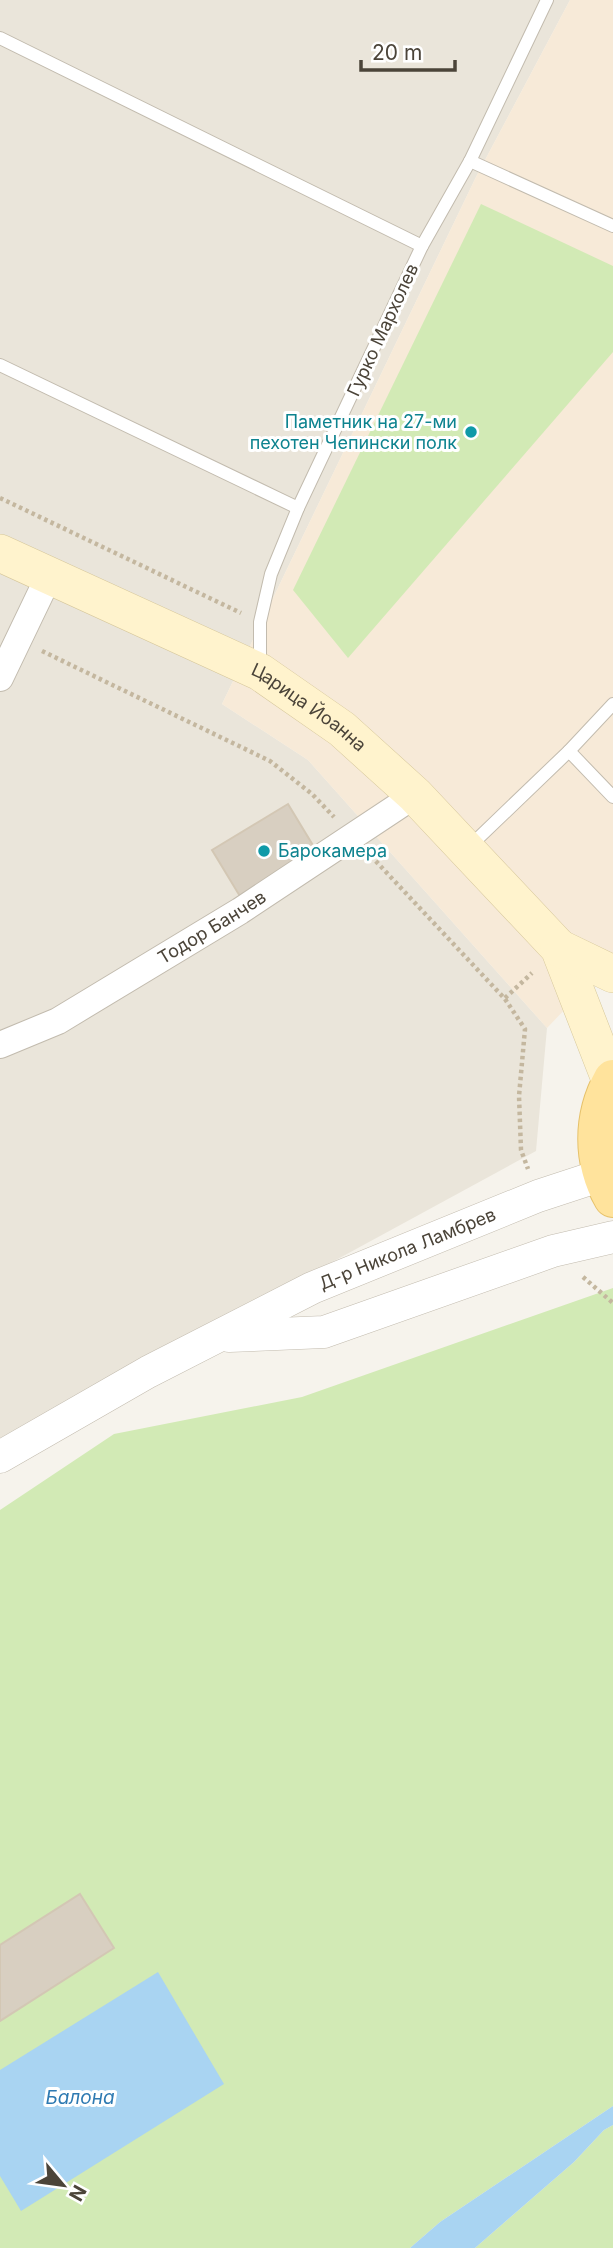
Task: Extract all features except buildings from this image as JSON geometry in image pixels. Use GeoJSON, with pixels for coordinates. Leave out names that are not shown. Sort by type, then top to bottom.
{"type":"FeatureCollection","features":[{"type":"Feature","properties":{"kind":"main road","name":"Царица Йоанна"},"geometry":{"type":"LineString","coordinates":[[0,553],[260,672],[342,729],[415,794],[559,948],[612,1080]]}},
{"type":"Feature","properties":{"kind":"main road","name":"Царица Йоанна"},"geometry":{"type":"LineString","coordinates":[[559,948],[613,974]]}},
{"type":"Feature","properties":{"kind":"main road"},"geometry":{"type":"LineString","coordinates":[[608,1187],[598,1156],[598,1118],[612,1080]]}},
{"type":"Feature","properties":{"kind":"street"},"geometry":{"type":"LineString","coordinates":[[0,678],[49,576]]}},
{"type":"Feature","properties":{"kind":"street","name":"Тодор Банчев"},"geometry":{"type":"LineString","coordinates":[[0,1045],[58,1021],[240,911],[415,794]]}},
{"type":"Feature","properties":{"kind":"street","name":"Д-р Никола Ламбрев"},"geometry":{"type":"LineString","coordinates":[[0,1457],[149,1372],[312,1288],[538,1196],[608,1187]]}},
{"type":"Feature","properties":{"kind":"street","name":"Д-р Никола Ламбрев"},"geometry":{"type":"LineString","coordinates":[[220,1337],[324,1332],[553,1251],[613,1237]]}},
{"type":"Feature","properties":{"kind":"lane","name":"Гурко Мархолев"},"geometry":{"type":"LineString","coordinates":[[260,672],[260,622],[271,574],[298,508],[422,246],[470,161],[547,0]]}},
{"type":"Feature","properties":{"kind":"lane"},"geometry":{"type":"LineString","coordinates":[[0,38],[422,246]]}},
{"type":"Feature","properties":{"kind":"lane"},"geometry":{"type":"LineString","coordinates":[[470,161],[613,226]]}},
{"type":"Feature","properties":{"kind":"lane"},"geometry":{"type":"LineString","coordinates":[[0,365],[298,508]]}},
{"type":"Feature","properties":{"kind":"lane"},"geometry":{"type":"LineString","coordinates":[[467,848],[569,751],[613,704]]}},
{"type":"Feature","properties":{"kind":"lane"},"geometry":{"type":"LineString","coordinates":[[569,751],[613,797]]}},
{"type":"Feature","properties":{"kind":"path"},"geometry":{"type":"LineString","coordinates":[[0,498],[260,622]]}},
{"type":"Feature","properties":{"kind":"path"},"geometry":{"type":"LineString","coordinates":[[19,640],[270,761],[312,794],[353,836],[505,999],[525,1029],[519,1096],[521,1150],[538,1196]]}},
{"type":"Feature","properties":{"kind":"shaded area"},"geometry":{"type":"Polygon","coordinates":[[[0,0],[570,0],[476,177],[222,704],[308,760],[547,1028],[536,1151],[0,1443],[0,0]]]}},
{"type":"Feature","properties":{"kind":"shaded area"},"geometry":{"type":"Polygon","coordinates":[[[570,0],[613,0],[613,959],[547,1028],[308,760],[222,704],[476,177],[570,0]]]}},
{"type":"Feature","properties":{"kind":"green space"},"geometry":{"type":"Polygon","coordinates":[[[481,204],[613,266],[613,352],[348,658],[293,590],[481,204]]]}},
{"type":"Feature","properties":{"kind":"green space"},"geometry":{"type":"Polygon","coordinates":[[[613,1288],[613,2106],[440,2222],[410,2248],[0,2248],[0,1510],[114,1434],[302,1397],[613,1288]]]}},
{"type":"Feature","properties":{"kind":"green space"},"geometry":{"type":"Polygon","coordinates":[[[613,2125],[613,2248],[475,2248],[574,2162],[604,2130],[613,2125]]]}},
{"type":"Feature","properties":{"kind":"water","name":"Балона"},"geometry":{"type":"Polygon","coordinates":[[[158,1972],[224,2084],[21,2211],[0,2176],[0,2070],[158,1972]]]}},
{"type":"Feature","properties":{"kind":"water"},"geometry":{"type":"Polygon","coordinates":[[[613,2106],[613,2125],[604,2130],[574,2162],[475,2248],[410,2248],[440,2222],[613,2106]]]}},
{"type":"Feature","properties":{"kind":"place","name":"Паметник на 27-ми пехотен Чепински полк"},"geometry":{"type":"Point","coordinates":[471,432]}},
{"type":"Feature","properties":{"kind":"place","name":"Барокамера"},"geometry":{"type":"Point","coordinates":[264,851]}}]}
